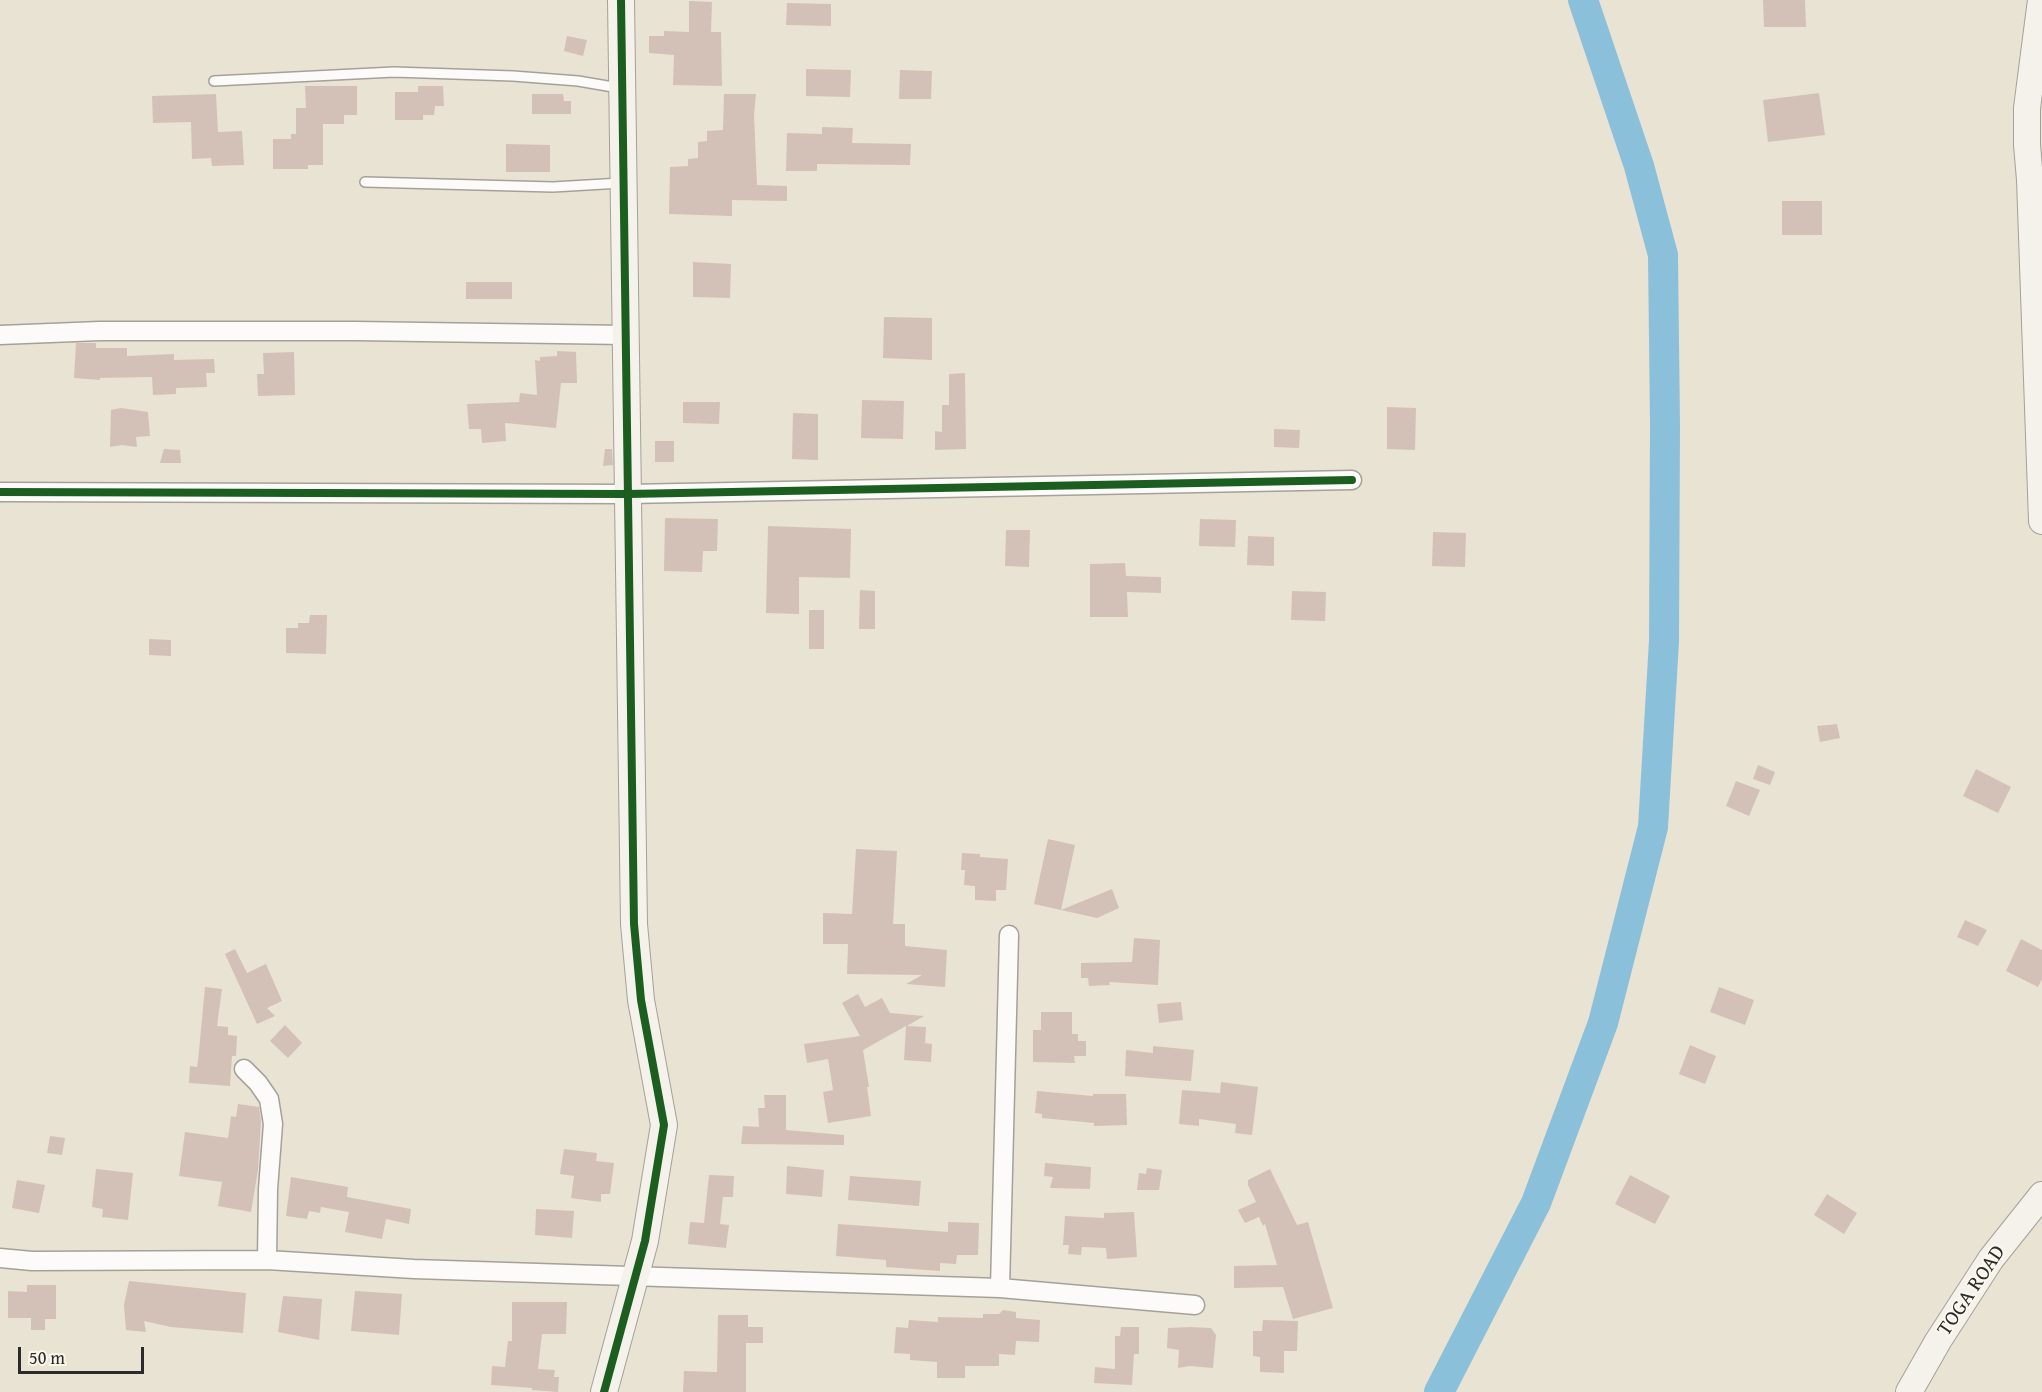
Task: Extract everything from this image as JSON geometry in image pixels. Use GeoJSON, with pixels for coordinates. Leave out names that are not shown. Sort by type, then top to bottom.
{"type":"FeatureCollection","features":[{"type":"Feature","properties":{"kind":"street"},"geometry":{"type":"LineString","coordinates":[[604,1392],[645,1241],[664,1125],[641,999],[634,924],[621,0]]}},
{"type":"Feature","properties":{"kind":"street"},"geometry":{"type":"LineString","coordinates":[[2041,0],[2026,108],[2039,329],[2042,520]]}},
{"type":"Feature","properties":{"kind":"street"},"geometry":{"type":"LineString","coordinates":[[0,335],[100,331],[355,331],[626,335]]}},
{"type":"Feature","properties":{"kind":"street"},"geometry":{"type":"LineString","coordinates":[[0,492],[628,494],[1352,480]]}},
{"type":"Feature","properties":{"kind":"street"},"geometry":{"type":"LineString","coordinates":[[1000,1288],[1009,935]]}},
{"type":"Feature","properties":{"kind":"street"},"geometry":{"type":"LineString","coordinates":[[244,1069],[269,1099],[273,1124],[268,1189],[267,1260]]}},
{"type":"Feature","properties":{"kind":"street","name":"TOGA ROAD"},"geometry":{"type":"LineString","coordinates":[[1909,1392],[1938,1341],[1991,1259],[2042,1195]]}},
{"type":"Feature","properties":{"kind":"street"},"geometry":{"type":"LineString","coordinates":[[0,1258],[32,1261],[267,1260],[414,1269],[1000,1288],[1195,1305]]}},
{"type":"Feature","properties":{"kind":"lane"},"geometry":{"type":"LineString","coordinates":[[214,81],[394,72],[513,75],[622,88]]}},
{"type":"Feature","properties":{"kind":"lane"},"geometry":{"type":"LineString","coordinates":[[365,182],[553,187],[624,183]]}},
{"type":"Feature","properties":{"kind":"building"},"geometry":{"type":"Polygon","coordinates":[[[1763,0],[1805,0],[1806,27],[1764,27],[1763,0]]]}},
{"type":"Feature","properties":{"kind":"building"},"geometry":{"type":"Polygon","coordinates":[[[689,1],[712,2],[711,32],[721,32],[722,86],[673,85],[674,55],[649,53],[649,36],[664,36],[664,31],[689,32],[689,1]]]}},
{"type":"Feature","properties":{"kind":"building"},"geometry":{"type":"Polygon","coordinates":[[[787,3],[831,4],[831,26],[786,25],[787,3]]]}},
{"type":"Feature","properties":{"kind":"building"},"geometry":{"type":"Polygon","coordinates":[[[567,36],[587,40],[583,56],[564,51],[567,36]]]}},
{"type":"Feature","properties":{"kind":"building"},"geometry":{"type":"Polygon","coordinates":[[[806,69],[851,70],[850,97],[806,96],[806,69]]]}},
{"type":"Feature","properties":{"kind":"building"},"geometry":{"type":"Polygon","coordinates":[[[900,70],[932,71],[931,99],[899,99],[900,70]]]}},
{"type":"Feature","properties":{"kind":"building"},"geometry":{"type":"Polygon","coordinates":[[[305,86],[357,86],[357,115],[344,115],[344,124],[323,124],[323,165],[308,165],[308,169],[273,169],[273,139],[291,139],[291,134],[296,134],[296,108],[306,108],[305,86]]]}},
{"type":"Feature","properties":{"kind":"building"},"geometry":{"type":"Polygon","coordinates":[[[418,86],[443,86],[444,106],[435,106],[434,115],[423,115],[423,120],[395,120],[395,92],[418,92],[418,86]]]}},
{"type":"Feature","properties":{"kind":"building"},"geometry":{"type":"Polygon","coordinates":[[[1819,93],[1825,135],[1768,142],[1763,100],[1819,93]]]}},
{"type":"Feature","properties":{"kind":"building"},"geometry":{"type":"Polygon","coordinates":[[[216,94],[218,132],[242,131],[244,165],[212,166],[211,158],[192,159],[191,122],[153,123],[152,96],[216,94]]]}},
{"type":"Feature","properties":{"kind":"building"},"geometry":{"type":"Polygon","coordinates":[[[532,94],[563,94],[564,101],[571,101],[571,114],[532,114],[532,94]]]}},
{"type":"Feature","properties":{"kind":"building"},"geometry":{"type":"Polygon","coordinates":[[[724,94],[756,94],[754,114],[757,185],[787,186],[787,201],[732,200],[732,216],[669,214],[670,167],[688,166],[688,159],[698,158],[698,142],[707,141],[707,131],[723,130],[724,94]]]}},
{"type":"Feature","properties":{"kind":"building"},"geometry":{"type":"Polygon","coordinates":[[[822,127],[853,128],[852,143],[911,144],[910,165],[817,164],[817,171],[786,171],[787,133],[822,134],[822,127]]]}},
{"type":"Feature","properties":{"kind":"building"},"geometry":{"type":"Polygon","coordinates":[[[506,144],[550,145],[550,172],[506,172],[506,144]]]}},
{"type":"Feature","properties":{"kind":"building"},"geometry":{"type":"Polygon","coordinates":[[[1782,201],[1822,201],[1822,235],[1782,235],[1782,201]]]}},
{"type":"Feature","properties":{"kind":"building"},"geometry":{"type":"Polygon","coordinates":[[[693,262],[731,264],[730,298],[693,297],[693,262]]]}},
{"type":"Feature","properties":{"kind":"building"},"geometry":{"type":"Polygon","coordinates":[[[466,282],[512,282],[512,299],[466,299],[466,282]]]}},
{"type":"Feature","properties":{"kind":"building"},"geometry":{"type":"Polygon","coordinates":[[[884,317],[932,318],[932,360],[883,358],[884,317]]]}},
{"type":"Feature","properties":{"kind":"building"},"geometry":{"type":"Polygon","coordinates":[[[76,343],[96,343],[96,348],[127,348],[127,356],[174,354],[174,360],[214,359],[215,373],[206,373],[207,387],[176,388],[176,394],[153,395],[152,377],[100,378],[100,380],[74,378],[76,343]]]}},
{"type":"Feature","properties":{"kind":"building"},"geometry":{"type":"Polygon","coordinates":[[[557,351],[576,352],[577,383],[561,383],[556,428],[505,423],[506,441],[482,443],[481,429],[469,429],[467,404],[519,402],[520,393],[537,395],[535,360],[540,361],[540,357],[557,356],[557,351]]]}},
{"type":"Feature","properties":{"kind":"building"},"geometry":{"type":"Polygon","coordinates":[[[294,352],[295,395],[258,396],[257,374],[264,374],[263,353],[294,352]]]}},
{"type":"Feature","properties":{"kind":"building"},"geometry":{"type":"Polygon","coordinates":[[[965,373],[966,449],[935,450],[935,431],[942,432],[942,405],[949,405],[949,374],[965,373]]]}},
{"type":"Feature","properties":{"kind":"building"},"geometry":{"type":"Polygon","coordinates":[[[862,400],[904,401],[903,439],[861,438],[862,400]]]}},
{"type":"Feature","properties":{"kind":"building"},"geometry":{"type":"Polygon","coordinates":[[[683,402],[720,402],[719,424],[683,423],[683,402]]]}},
{"type":"Feature","properties":{"kind":"building"},"geometry":{"type":"Polygon","coordinates":[[[1387,407],[1416,408],[1415,450],[1387,449],[1387,407]]]}},
{"type":"Feature","properties":{"kind":"building"},"geometry":{"type":"Polygon","coordinates":[[[121,408],[148,412],[150,436],[136,437],[137,447],[122,445],[110,447],[111,410],[121,408]]]}},
{"type":"Feature","properties":{"kind":"building"},"geometry":{"type":"Polygon","coordinates":[[[793,413],[818,414],[818,460],[792,459],[793,413]]]}},
{"type":"Feature","properties":{"kind":"building"},"geometry":{"type":"Polygon","coordinates":[[[1274,429],[1300,430],[1299,448],[1274,447],[1274,429]]]}},
{"type":"Feature","properties":{"kind":"building"},"geometry":{"type":"Polygon","coordinates":[[[655,441],[674,441],[674,462],[655,462],[655,441]]]}},
{"type":"Feature","properties":{"kind":"building"},"geometry":{"type":"Polygon","coordinates":[[[164,449],[180,450],[181,463],[160,463],[164,449]]]}},
{"type":"Feature","properties":{"kind":"building"},"geometry":{"type":"Polygon","coordinates":[[[605,449],[612,449],[613,465],[603,466],[605,449]]]}},
{"type":"Feature","properties":{"kind":"building"},"geometry":{"type":"Polygon","coordinates":[[[665,518],[718,519],[717,551],[703,551],[702,572],[664,571],[665,518]]]}},
{"type":"Feature","properties":{"kind":"building"},"geometry":{"type":"Polygon","coordinates":[[[1200,519],[1236,520],[1235,547],[1199,546],[1200,519]]]}},
{"type":"Feature","properties":{"kind":"building"},"geometry":{"type":"Polygon","coordinates":[[[768,526],[851,529],[850,578],[799,577],[799,614],[766,613],[768,526]]]}},
{"type":"Feature","properties":{"kind":"building"},"geometry":{"type":"Polygon","coordinates":[[[1006,530],[1030,530],[1029,567],[1005,566],[1006,530]]]}},
{"type":"Feature","properties":{"kind":"building"},"geometry":{"type":"Polygon","coordinates":[[[1433,532],[1466,533],[1465,567],[1432,566],[1433,532]]]}},
{"type":"Feature","properties":{"kind":"building"},"geometry":{"type":"Polygon","coordinates":[[[1248,536],[1274,537],[1274,566],[1247,565],[1248,536]]]}},
{"type":"Feature","properties":{"kind":"building"},"geometry":{"type":"Polygon","coordinates":[[[1125,563],[1126,576],[1161,577],[1161,593],[1127,592],[1128,617],[1090,617],[1090,564],[1125,563]]]}},
{"type":"Feature","properties":{"kind":"building"},"geometry":{"type":"Polygon","coordinates":[[[860,590],[875,591],[875,629],[859,629],[860,590]]]}},
{"type":"Feature","properties":{"kind":"building"},"geometry":{"type":"Polygon","coordinates":[[[1292,591],[1326,592],[1325,621],[1291,620],[1292,591]]]}},
{"type":"Feature","properties":{"kind":"building"},"geometry":{"type":"Polygon","coordinates":[[[809,610],[824,610],[824,649],[809,649],[809,610]]]}},
{"type":"Feature","properties":{"kind":"building"},"geometry":{"type":"Polygon","coordinates":[[[310,615],[327,615],[326,654],[286,653],[286,628],[298,628],[298,623],[309,623],[310,615]]]}},
{"type":"Feature","properties":{"kind":"building"},"geometry":{"type":"Polygon","coordinates":[[[149,639],[171,640],[171,656],[149,655],[149,639]]]}},
{"type":"Feature","properties":{"kind":"building"},"geometry":{"type":"Polygon","coordinates":[[[1837,724],[1840,738],[1820,742],[1817,726],[1837,724]]]}},
{"type":"Feature","properties":{"kind":"building"},"geometry":{"type":"Polygon","coordinates":[[[1758,765],[1775,772],[1770,785],[1753,779],[1758,765]]]}},
{"type":"Feature","properties":{"kind":"building"},"geometry":{"type":"Polygon","coordinates":[[[1976,769],[2011,787],[1998,813],[1963,796],[1976,769]]]}},
{"type":"Feature","properties":{"kind":"building"},"geometry":{"type":"Polygon","coordinates":[[[1736,781],[1760,790],[1749,816],[1726,806],[1736,781]]]}},
{"type":"Feature","properties":{"kind":"building"},"geometry":{"type":"Polygon","coordinates":[[[1048,839],[1075,845],[1061,910],[1034,904],[1048,839]]]}},
{"type":"Feature","properties":{"kind":"building"},"geometry":{"type":"Polygon","coordinates":[[[856,849],[897,851],[893,924],[905,924],[905,946],[947,950],[945,987],[906,984],[922,975],[847,974],[848,944],[823,944],[823,913],[852,914],[856,849]]]}},
{"type":"Feature","properties":{"kind":"building"},"geometry":{"type":"Polygon","coordinates":[[[962,853],[1008,859],[1006,890],[996,890],[996,901],[975,900],[975,886],[964,885],[965,870],[961,870],[962,853]]]}},
{"type":"Feature","properties":{"kind":"building"},"geometry":{"type":"Polygon","coordinates":[[[1112,889],[1119,908],[1097,918],[1061,910],[1112,889]]]}},
{"type":"Feature","properties":{"kind":"building"},"geometry":{"type":"Polygon","coordinates":[[[1965,920],[1987,930],[1978,946],[1957,937],[1965,920]]]}},
{"type":"Feature","properties":{"kind":"building"},"geometry":{"type":"Polygon","coordinates":[[[1134,938],[1160,940],[1158,985],[1109,982],[1110,985],[1089,986],[1088,978],[1081,978],[1081,963],[1132,962],[1134,938]]]}},
{"type":"Feature","properties":{"kind":"building"},"geometry":{"type":"Polygon","coordinates":[[[2021,939],[2042,950],[2042,979],[2038,987],[2006,971],[2021,939]]]}},
{"type":"Feature","properties":{"kind":"building"},"geometry":{"type":"Polygon","coordinates":[[[235,949],[247,973],[266,964],[282,1001],[267,1008],[275,1016],[257,1024],[225,954],[235,949]]]}},
{"type":"Feature","properties":{"kind":"building"},"geometry":{"type":"Polygon","coordinates":[[[205,987],[222,989],[217,1026],[228,1027],[228,1035],[237,1036],[236,1056],[232,1056],[230,1086],[189,1083],[190,1066],[197,1067],[205,987]]]}},
{"type":"Feature","properties":{"kind":"building"},"geometry":{"type":"Polygon","coordinates":[[[1719,987],[1754,1000],[1745,1025],[1710,1012],[1719,987]]]}},
{"type":"Feature","properties":{"kind":"building"},"geometry":{"type":"Polygon","coordinates":[[[858,994],[865,1007],[882,998],[890,1013],[924,1016],[907,1026],[926,1027],[925,1043],[932,1044],[931,1062],[904,1060],[906,1026],[863,1050],[871,1116],[828,1123],[823,1092],[833,1090],[828,1059],[807,1063],[804,1044],[860,1036],[842,1003],[858,994]]]}},
{"type":"Feature","properties":{"kind":"building"},"geometry":{"type":"Polygon","coordinates":[[[1181,1002],[1183,1020],[1159,1023],[1157,1004],[1181,1002]]]}},
{"type":"Feature","properties":{"kind":"building"},"geometry":{"type":"Polygon","coordinates":[[[1041,1012],[1072,1012],[1072,1034],[1078,1034],[1078,1041],[1086,1041],[1086,1056],[1074,1056],[1075,1063],[1033,1062],[1033,1030],[1041,1030],[1041,1012]]]}},
{"type":"Feature","properties":{"kind":"building"},"geometry":{"type":"Polygon","coordinates":[[[285,1025],[302,1043],[288,1058],[270,1041],[285,1025]]]}},
{"type":"Feature","properties":{"kind":"building"},"geometry":{"type":"Polygon","coordinates":[[[1690,1045],[1716,1056],[1705,1084],[1679,1074],[1690,1045]]]}},
{"type":"Feature","properties":{"kind":"building"},"geometry":{"type":"Polygon","coordinates":[[[1153,1046],[1194,1050],[1191,1081],[1125,1076],[1126,1050],[1153,1053],[1153,1046]]]}},
{"type":"Feature","properties":{"kind":"building"},"geometry":{"type":"Polygon","coordinates":[[[1221,1082],[1258,1087],[1252,1135],[1235,1133],[1236,1124],[1199,1119],[1199,1126],[1179,1124],[1182,1090],[1220,1093],[1221,1082]]]}},
{"type":"Feature","properties":{"kind":"building"},"geometry":{"type":"Polygon","coordinates":[[[1037,1091],[1093,1096],[1093,1094],[1126,1094],[1127,1125],[1094,1126],[1094,1123],[1042,1118],[1042,1114],[1035,1113],[1037,1091]]]}},
{"type":"Feature","properties":{"kind":"building"},"geometry":{"type":"Polygon","coordinates":[[[764,1095],[786,1095],[786,1130],[844,1135],[844,1145],[741,1144],[743,1126],[759,1127],[758,1108],[765,1108],[764,1095]]]}},
{"type":"Feature","properties":{"kind":"building"},"geometry":{"type":"Polygon","coordinates":[[[238,1104],[259,1107],[261,1121],[258,1170],[251,1212],[218,1206],[222,1182],[179,1176],[185,1132],[228,1138],[231,1116],[236,1117],[238,1104]]]}},
{"type":"Feature","properties":{"kind":"building"},"geometry":{"type":"Polygon","coordinates":[[[50,1136],[65,1138],[62,1155],[47,1153],[50,1136]]]}},
{"type":"Feature","properties":{"kind":"building"},"geometry":{"type":"Polygon","coordinates":[[[564,1149],[597,1153],[596,1161],[614,1163],[610,1194],[601,1194],[601,1202],[571,1198],[574,1176],[560,1174],[564,1149]]]}},
{"type":"Feature","properties":{"kind":"building"},"geometry":{"type":"Polygon","coordinates":[[[1045,1163],[1091,1167],[1090,1189],[1050,1188],[1053,1177],[1044,1176],[1045,1163]]]}},
{"type":"Feature","properties":{"kind":"building"},"geometry":{"type":"Polygon","coordinates":[[[787,1166],[824,1170],[822,1197],[786,1194],[787,1166]]]}},
{"type":"Feature","properties":{"kind":"building"},"geometry":{"type":"Polygon","coordinates":[[[1147,1168],[1162,1170],[1159,1190],[1137,1190],[1139,1173],[1146,1174],[1147,1168]]]}},
{"type":"Feature","properties":{"kind":"building"},"geometry":{"type":"Polygon","coordinates":[[[96,1169],[133,1173],[128,1220],[102,1217],[103,1209],[92,1207],[96,1169]]]}},
{"type":"Feature","properties":{"kind":"building"},"geometry":{"type":"Polygon","coordinates":[[[1270,1169],[1297,1225],[1308,1222],[1333,1308],[1293,1319],[1283,1287],[1234,1288],[1234,1266],[1277,1265],[1265,1224],[1263,1226],[1259,1217],[1245,1223],[1238,1210],[1256,1202],[1248,1180],[1270,1169]]]}},
{"type":"Feature","properties":{"kind":"building"},"geometry":{"type":"Polygon","coordinates":[[[709,1175],[734,1176],[733,1197],[723,1197],[720,1224],[729,1225],[726,1248],[688,1244],[690,1222],[704,1223],[709,1175]]]}},
{"type":"Feature","properties":{"kind":"building"},"geometry":{"type":"Polygon","coordinates":[[[1630,1175],[1670,1196],[1655,1224],[1615,1204],[1630,1175]]]}},
{"type":"Feature","properties":{"kind":"building"},"geometry":{"type":"Polygon","coordinates":[[[850,1176],[921,1181],[919,1206],[848,1200],[850,1176]]]}},
{"type":"Feature","properties":{"kind":"building"},"geometry":{"type":"Polygon","coordinates":[[[291,1177],[348,1187],[347,1197],[411,1209],[409,1224],[386,1219],[382,1239],[345,1232],[349,1212],[321,1207],[320,1213],[309,1211],[307,1219],[286,1216],[291,1177]]]}},
{"type":"Feature","properties":{"kind":"building"},"geometry":{"type":"Polygon","coordinates":[[[17,1180],[45,1185],[39,1213],[12,1208],[17,1180]]]}},
{"type":"Feature","properties":{"kind":"building"},"geometry":{"type":"Polygon","coordinates":[[[1827,1194],[1857,1213],[1844,1234],[1814,1215],[1827,1194]]]}},
{"type":"Feature","properties":{"kind":"building"},"geometry":{"type":"Polygon","coordinates":[[[536,1209],[574,1211],[572,1238],[535,1235],[536,1209]]]}},
{"type":"Feature","properties":{"kind":"building"},"geometry":{"type":"Polygon","coordinates":[[[1134,1212],[1137,1257],[1107,1259],[1106,1248],[1082,1247],[1081,1255],[1068,1254],[1069,1245],[1063,1245],[1065,1216],[1104,1218],[1104,1213],[1134,1212]]]}},
{"type":"Feature","properties":{"kind":"building"},"geometry":{"type":"Polygon","coordinates":[[[948,1222],[979,1223],[978,1255],[957,1255],[956,1264],[940,1263],[940,1271],[886,1267],[886,1260],[836,1256],[838,1224],[948,1232],[948,1222]]]}},
{"type":"Feature","properties":{"kind":"building"},"geometry":{"type":"Polygon","coordinates":[[[129,1281],[246,1293],[243,1333],[171,1327],[144,1321],[146,1332],[126,1330],[124,1305],[129,1281]]]}},
{"type":"Feature","properties":{"kind":"building"},"geometry":{"type":"Polygon","coordinates":[[[27,1285],[56,1285],[56,1319],[45,1319],[45,1330],[31,1330],[31,1318],[8,1318],[8,1291],[27,1292],[27,1285]]]}},
{"type":"Feature","properties":{"kind":"building"},"geometry":{"type":"Polygon","coordinates":[[[355,1291],[402,1294],[399,1335],[351,1331],[355,1291]]]}},
{"type":"Feature","properties":{"kind":"building"},"geometry":{"type":"Polygon","coordinates":[[[283,1296],[322,1299],[319,1340],[278,1332],[283,1296]]]}},
{"type":"Feature","properties":{"kind":"building"},"geometry":{"type":"Polygon","coordinates":[[[512,1302],[567,1302],[566,1334],[542,1334],[538,1369],[555,1370],[554,1377],[559,1377],[558,1392],[491,1385],[492,1366],[505,1367],[508,1341],[512,1341],[512,1302]]]}},
{"type":"Feature","properties":{"kind":"building"},"geometry":{"type":"Polygon","coordinates":[[[1003,1310],[1016,1312],[1016,1318],[1040,1320],[1039,1342],[1016,1341],[1015,1355],[999,1354],[999,1366],[965,1366],[965,1378],[937,1378],[937,1362],[910,1360],[910,1354],[894,1353],[896,1327],[908,1328],[909,1320],[938,1322],[938,1317],[983,1318],[983,1314],[999,1314],[1003,1310]]]}},
{"type":"Feature","properties":{"kind":"building"},"geometry":{"type":"Polygon","coordinates":[[[718,1315],[748,1315],[748,1327],[763,1327],[763,1343],[746,1343],[746,1392],[683,1392],[684,1371],[717,1372],[718,1315]]]}},
{"type":"Feature","properties":{"kind":"building"},"geometry":{"type":"Polygon","coordinates":[[[1263,1320],[1298,1321],[1297,1351],[1284,1351],[1284,1373],[1260,1372],[1260,1357],[1253,1356],[1253,1331],[1262,1331],[1263,1320]]]}},
{"type":"Feature","properties":{"kind":"building"},"geometry":{"type":"Polygon","coordinates":[[[1121,1327],[1139,1327],[1139,1354],[1134,1354],[1132,1385],[1094,1383],[1095,1367],[1115,1369],[1115,1336],[1120,1336],[1121,1327]]]}},
{"type":"Feature","properties":{"kind":"building"},"geometry":{"type":"Polygon","coordinates":[[[1168,1328],[1211,1328],[1216,1335],[1213,1368],[1190,1366],[1178,1368],[1179,1350],[1167,1348],[1168,1328]]]}},
{"type":"Feature","properties":{"kind":"waterway"},"geometry":{"type":"LineString","coordinates":[[1439,1392],[1536,1203],[1603,1023],[1653,827],[1664,641],[1663,255],[1639,166],[1583,0]]}},
{"type":"Feature","properties":{"kind":"cycle path"},"geometry":{"type":"LineString","coordinates":[[604,1392],[645,1241],[664,1125],[641,1000],[634,924],[621,0]]}},
{"type":"Feature","properties":{"kind":"cycle path"},"geometry":{"type":"LineString","coordinates":[[0,492],[628,494],[1352,480]]}}]}
